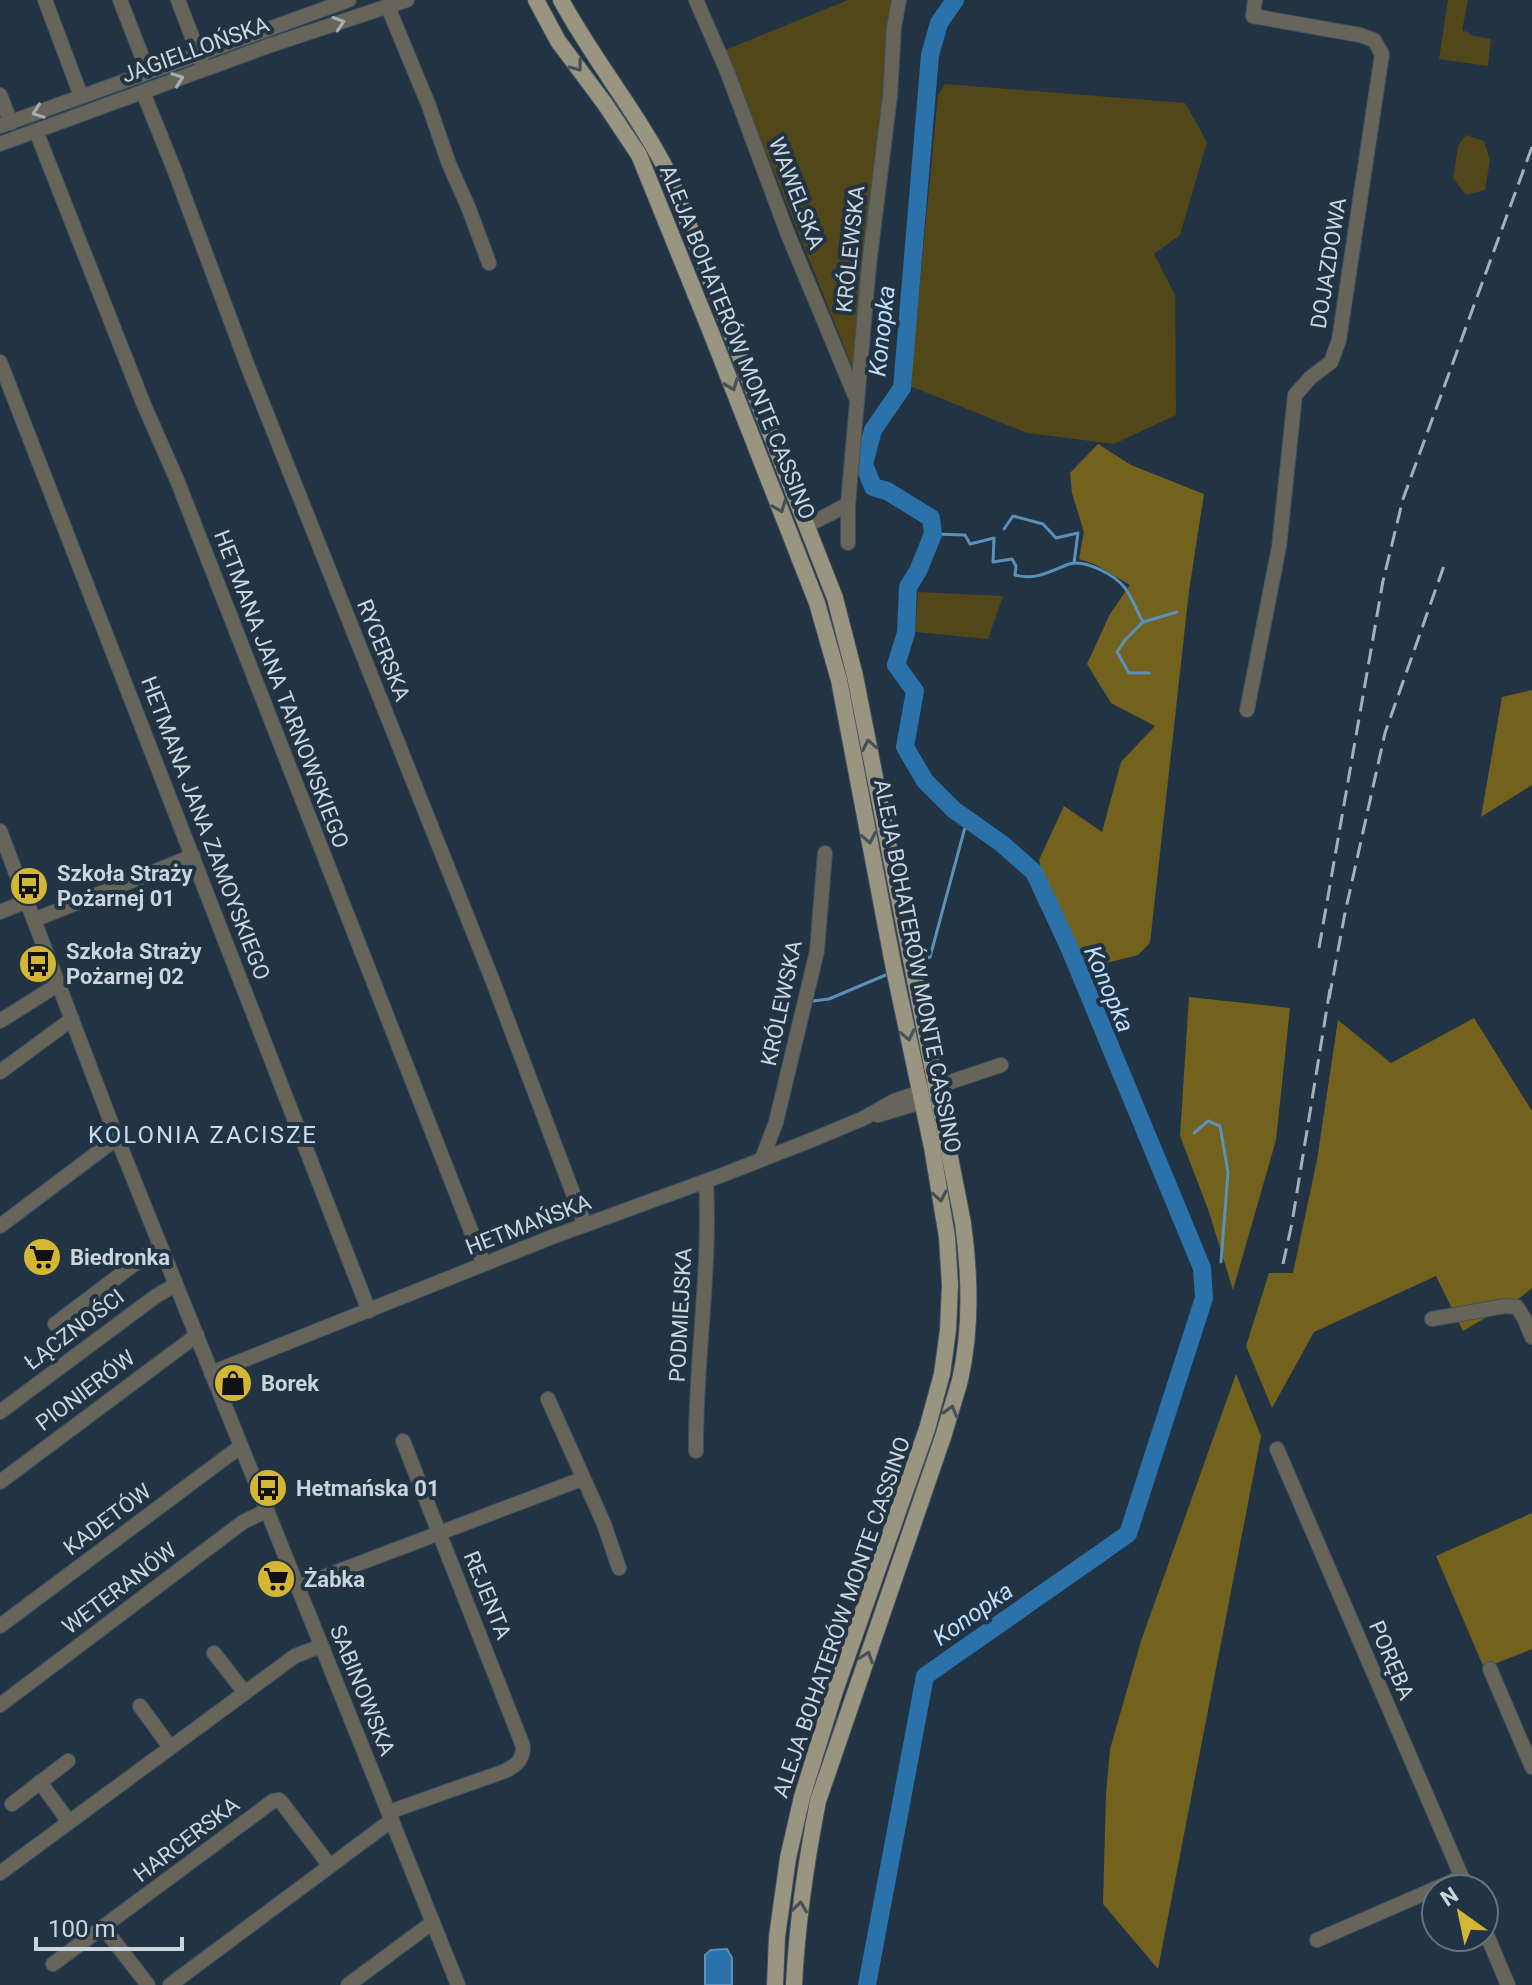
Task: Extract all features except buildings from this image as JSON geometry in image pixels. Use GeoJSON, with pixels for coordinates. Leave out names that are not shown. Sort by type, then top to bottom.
{"type":"FeatureCollection","features":[{"type":"Feature","properties":{"kind":"main road","name":"ALEJA BOHATERÓW MONTE CASSINO"},"geometry":{"type":"LineString","coordinates":[[536,0],[558,41],[639,155],[817,603],[839,680],[895,973],[963,1223],[968,1260],[967,1331],[960,1378],[944,1434],[818,1801],[806,1861],[796,1938],[794,1985]]}},
{"type":"Feature","properties":{"kind":"main road","name":"ALEJA BOHATERÓW MONTE CASSINO"},"geometry":{"type":"LineString","coordinates":[[561,0],[576,29],[655,147],[669,175],[835,598],[855,676],[912,963],[947,1237],[950,1285],[942,1374],[927,1429],[835,1691],[802,1797],[788,1858],[777,1937],[775,1985]]}},
{"type":"Feature","properties":{"kind":"street"},"geometry":{"type":"LineString","coordinates":[[45,0],[81,96]]}},
{"type":"Feature","properties":{"kind":"street"},"geometry":{"type":"LineString","coordinates":[[120,0],[148,72]]}},
{"type":"Feature","properties":{"kind":"street"},"geometry":{"type":"LineString","coordinates":[[178,0],[205,69]]}},
{"type":"Feature","properties":{"kind":"street","name":"JAGIELLOŃSKA"},"geometry":{"type":"LineString","coordinates":[[5,124],[349,0]]}},
{"type":"Feature","properties":{"kind":"street","name":"JAGIELLOŃSKA"},"geometry":{"type":"LineString","coordinates":[[0,144],[271,45],[407,0]]}},
{"type":"Feature","properties":{"kind":"street","name":"WAWELSKA"},"geometry":{"type":"LineString","coordinates":[[696,0],[858,402]]}},
{"type":"Feature","properties":{"kind":"street","name":"KRÓLEWSKA"},"geometry":{"type":"LineString","coordinates":[[848,543],[848,504],[869,265],[899,0]]}},
{"type":"Feature","properties":{"kind":"street","name":"DOJAZDOWA"},"geometry":{"type":"LineString","coordinates":[[1247,710],[1279,547],[1295,395],[1331,362],[1339,340],[1382,54],[1374,40],[1360,35],[1253,16],[1255,0]]}},
{"type":"Feature","properties":{"kind":"street"},"geometry":{"type":"LineString","coordinates":[[388,7],[489,263]]}},
{"type":"Feature","properties":{"kind":"street","name":"RYCERSKA"},"geometry":{"type":"LineString","coordinates":[[143,92],[243,355],[492,979],[585,1225]]}},
{"type":"Feature","properties":{"kind":"street"},"geometry":{"type":"LineString","coordinates":[[0,95],[5,124]]}},
{"type":"Feature","properties":{"kind":"street","name":"HETMANA JANA TARNOWSKIEGO"},"geometry":{"type":"LineString","coordinates":[[36,131],[144,405],[177,480],[484,1264]]}},
{"type":"Feature","properties":{"kind":"street","name":"HETMANA JANA ZAMOYSKIEGO"},"geometry":{"type":"LineString","coordinates":[[0,362],[369,1311]]}},
{"type":"Feature","properties":{"kind":"street"},"geometry":{"type":"LineString","coordinates":[[807,525],[848,504]]}},
{"type":"Feature","properties":{"kind":"street","name":"SABINOWSKA"},"geometry":{"type":"LineString","coordinates":[[0,831],[175,1285],[458,1985]]}},
{"type":"Feature","properties":{"kind":"street","name":"KRÓLEWSKA"},"geometry":{"type":"LineString","coordinates":[[762,1159],[776,1122],[817,951],[825,853]]}},
{"type":"Feature","properties":{"kind":"street"},"geometry":{"type":"LineString","coordinates":[[34,920],[193,856]]}},
{"type":"Feature","properties":{"kind":"street"},"geometry":{"type":"LineString","coordinates":[[0,912],[27,901]]}},
{"type":"Feature","properties":{"kind":"street"},"geometry":{"type":"LineString","coordinates":[[0,1021],[59,984]]}},
{"type":"Feature","properties":{"kind":"street"},"geometry":{"type":"LineString","coordinates":[[0,1072],[72,1019]]}},
{"type":"Feature","properties":{"kind":"street","name":"HETMAŃSKA"},"geometry":{"type":"LineString","coordinates":[[211,1373],[484,1264],[762,1159],[862,1119],[894,1101],[929,1094]]}},
{"type":"Feature","properties":{"kind":"street"},"geometry":{"type":"LineString","coordinates":[[0,1226],[117,1138]]}},
{"type":"Feature","properties":{"kind":"street","name":"PODMIEJSKA"},"geometry":{"type":"LineString","coordinates":[[696,1451],[695,1423],[705,1295],[706,1181]]}},
{"type":"Feature","properties":{"kind":"street"},"geometry":{"type":"LineString","coordinates":[[55,1324],[160,1247]]}},
{"type":"Feature","properties":{"kind":"street","name":"ŁĄCZNOŚCI"},"geometry":{"type":"LineString","coordinates":[[0,1412],[175,1285]]}},
{"type":"Feature","properties":{"kind":"street"},"geometry":{"type":"LineString","coordinates":[[1432,1319],[1505,1306],[1517,1307],[1532,1337]]}},
{"type":"Feature","properties":{"kind":"street","name":"PIONIERÓW"},"geometry":{"type":"LineString","coordinates":[[0,1482],[197,1335]]}},
{"type":"Feature","properties":{"kind":"street"},"geometry":{"type":"LineString","coordinates":[[548,1399],[604,1524],[619,1568]]}},
{"type":"Feature","properties":{"kind":"street","name":"REJENTA"},"geometry":{"type":"LineString","coordinates":[[390,1816],[516,1765],[521,1759],[523,1746],[403,1441]]}},
{"type":"Feature","properties":{"kind":"street","name":"KADETÓW"},"geometry":{"type":"LineString","coordinates":[[0,1626],[241,1446]]}},
{"type":"Feature","properties":{"kind":"street","name":"PORĘBA"},"geometry":{"type":"LineString","coordinates":[[1277,1449],[1461,1873]]}},
{"type":"Feature","properties":{"kind":"street"},"geometry":{"type":"LineString","coordinates":[[297,1587],[582,1479]]}},
{"type":"Feature","properties":{"kind":"street","name":"WETERANÓW"},"geometry":{"type":"LineString","coordinates":[[0,1705],[243,1522],[266,1511]]}},
{"type":"Feature","properties":{"kind":"street"},"geometry":{"type":"LineString","coordinates":[[0,1873],[295,1656],[321,1646]]}},
{"type":"Feature","properties":{"kind":"street"},"geometry":{"type":"LineString","coordinates":[[214,1653],[245,1693]]}},
{"type":"Feature","properties":{"kind":"street"},"geometry":{"type":"LineString","coordinates":[[1490,1669],[1532,1767]]}},
{"type":"Feature","properties":{"kind":"street"},"geometry":{"type":"LineString","coordinates":[[140,1706],[170,1747]]}},
{"type":"Feature","properties":{"kind":"street"},"geometry":{"type":"LineString","coordinates":[[12,1804],[68,1761]]}},
{"type":"Feature","properties":{"kind":"street"},"geometry":{"type":"LineString","coordinates":[[40,1782],[69,1822]]}},
{"type":"Feature","properties":{"kind":"street","name":"HARCERSKA"},"geometry":{"type":"LineString","coordinates":[[53,1964],[273,1801],[282,1803],[330,1866]]}},
{"type":"Feature","properties":{"kind":"street"},"geometry":{"type":"LineString","coordinates":[[170,1985],[330,1866],[390,1816]]}},
{"type":"Feature","properties":{"kind":"street"},"geometry":{"type":"LineString","coordinates":[[1317,1940],[1420,1900]]}},
{"type":"Feature","properties":{"kind":"street"},"geometry":{"type":"LineString","coordinates":[[348,1985],[433,1922]]}},
{"type":"Feature","properties":{"kind":"street"},"geometry":{"type":"LineString","coordinates":[[103,1927],[148,1985]]}},
{"type":"Feature","properties":{"kind":"street"},"geometry":{"type":"LineString","coordinates":[[1495,1953],[1508,1985]]}},
{"type":"Feature","properties":{"kind":"shaded area"},"geometry":{"type":"Polygon","coordinates":[[[848,0],[891,0],[855,374],[725,50],[848,0]]]}},
{"type":"Feature","properties":{"kind":"shaded area"},"geometry":{"type":"Polygon","coordinates":[[[1448,0],[1468,0],[1462,31],[1491,39],[1488,66],[1439,59],[1448,0]]]}},
{"type":"Feature","properties":{"kind":"shaded area"},"geometry":{"type":"Polygon","coordinates":[[[945,84],[1185,103],[1207,142],[1180,235],[1154,254],[1175,295],[1176,415],[1114,444],[1027,433],[910,386],[938,95],[945,84]]]}},
{"type":"Feature","properties":{"kind":"shaded area"},"geometry":{"type":"Polygon","coordinates":[[[1466,135],[1484,141],[1490,160],[1485,190],[1466,195],[1453,178],[1458,146],[1466,135]]]}},
{"type":"Feature","properties":{"kind":"shaded area"},"geometry":{"type":"Polygon","coordinates":[[[1098,444],[1131,465],[1204,494],[1189,591],[1150,943],[1138,955],[1098,965],[1057,943],[1039,860],[1064,806],[1102,832],[1121,762],[1155,726],[1111,703],[1087,664],[1110,614],[1130,585],[1079,559],[1084,532],[1072,493],[1070,473],[1098,444]]]}},
{"type":"Feature","properties":{"kind":"shaded area"},"geometry":{"type":"Polygon","coordinates":[[[918,592],[1003,596],[988,639],[915,632],[918,592]]]}},
{"type":"Feature","properties":{"kind":"shaded area"},"geometry":{"type":"Polygon","coordinates":[[[1532,690],[1532,785],[1481,817],[1502,697],[1532,690]]]}},
{"type":"Feature","properties":{"kind":"shaded area"},"geometry":{"type":"Polygon","coordinates":[[[1189,997],[1290,1008],[1276,1140],[1233,1290],[1209,1212],[1180,1136],[1189,997]]]}},
{"type":"Feature","properties":{"kind":"shaded area"},"geometry":{"type":"Polygon","coordinates":[[[1474,1018],[1532,1111],[1532,1288],[1463,1331],[1436,1276],[1314,1332],[1272,1408],[1246,1346],[1269,1273],[1293,1273],[1317,1160],[1338,1020],[1391,1063],[1474,1018]]]}},
{"type":"Feature","properties":{"kind":"shaded area"},"geometry":{"type":"Polygon","coordinates":[[[1236,1374],[1261,1436],[1158,1969],[1103,1904],[1110,1749],[1141,1641],[1236,1374]]]}},
{"type":"Feature","properties":{"kind":"shaded area"},"geometry":{"type":"Polygon","coordinates":[[[1532,1513],[1532,1649],[1484,1668],[1436,1556],[1532,1513]]]}},
{"type":"Feature","properties":{"kind":"water"},"geometry":{"type":"Polygon","coordinates":[[[727,1949],[732,1958],[732,1985],[705,1985],[705,1955],[711,1950],[727,1949]]]}},
{"type":"Feature","properties":{"kind":"waterway","name":"Konopka"},"geometry":{"type":"LineString","coordinates":[[867,1985],[925,1676],[1128,1534],[1204,1298],[1202,1268],[1069,947],[1034,872],[1001,843],[954,810],[925,781],[905,747],[915,691],[896,665],[906,633],[908,587],[933,534],[931,518],[887,491],[873,487],[864,464],[873,430],[902,388],[930,55],[939,23],[955,0]]}},
{"type":"Feature","properties":{"kind":"waterway"},"geometry":{"type":"LineString","coordinates":[[1004,529],[1013,516],[1043,524],[1056,538],[1078,533],[1074,563]]}},
{"type":"Feature","properties":{"kind":"waterway"},"geometry":{"type":"LineString","coordinates":[[933,534],[965,535],[970,544],[994,538],[993,562],[1012,559],[1016,566],[1015,575],[1022,577],[1036,576],[1076,563],[1107,573],[1125,588],[1143,622],[1117,652],[1129,673],[1149,673]]}},
{"type":"Feature","properties":{"kind":"waterway"},"geometry":{"type":"LineString","coordinates":[[1143,622],[1177,612]]}},
{"type":"Feature","properties":{"kind":"waterway"},"geometry":{"type":"LineString","coordinates":[[917,962],[930,957],[967,820]]}},
{"type":"Feature","properties":{"kind":"waterway"},"geometry":{"type":"LineString","coordinates":[[813,1001],[829,999],[888,974]]}},
{"type":"Feature","properties":{"kind":"waterway"},"geometry":{"type":"LineString","coordinates":[[1194,1133],[1208,1121],[1220,1126],[1228,1172],[1221,1262]]}},
{"type":"Feature","properties":{"kind":"railway"},"geometry":{"type":"LineString","coordinates":[[1319,948],[1383,581],[1403,499],[1532,147]]}},
{"type":"Feature","properties":{"kind":"railway"},"geometry":{"type":"LineString","coordinates":[[1329,999],[1385,733],[1446,560]]}},
{"type":"Feature","properties":{"kind":"railway"},"geometry":{"type":"LineString","coordinates":[[1283,1264],[1330,989]]}},
{"type":"Feature","properties":{"kind":"place","name":"Szkoła Straży Pożarnej 01"},"geometry":{"type":"Point","coordinates":[29,886]}},
{"type":"Feature","properties":{"kind":"place","name":"Szkoła Straży Pożarnej 02"},"geometry":{"type":"Point","coordinates":[38,964]}},
{"type":"Feature","properties":{"kind":"place","name":"Biedronka"},"geometry":{"type":"Point","coordinates":[42,1257]}},
{"type":"Feature","properties":{"kind":"place","name":"Borek"},"geometry":{"type":"Point","coordinates":[233,1383]}},
{"type":"Feature","properties":{"kind":"place","name":"Hetmańska 01"},"geometry":{"type":"Point","coordinates":[268,1488]}},
{"type":"Feature","properties":{"kind":"place","name":"Żabka"},"geometry":{"type":"Point","coordinates":[276,1579]}},
{"type":"Feature","properties":{"kind":"district","name":"KOLONIA ZACISZE"},"geometry":{"type":"Point","coordinates":[203,1135]}}]}
